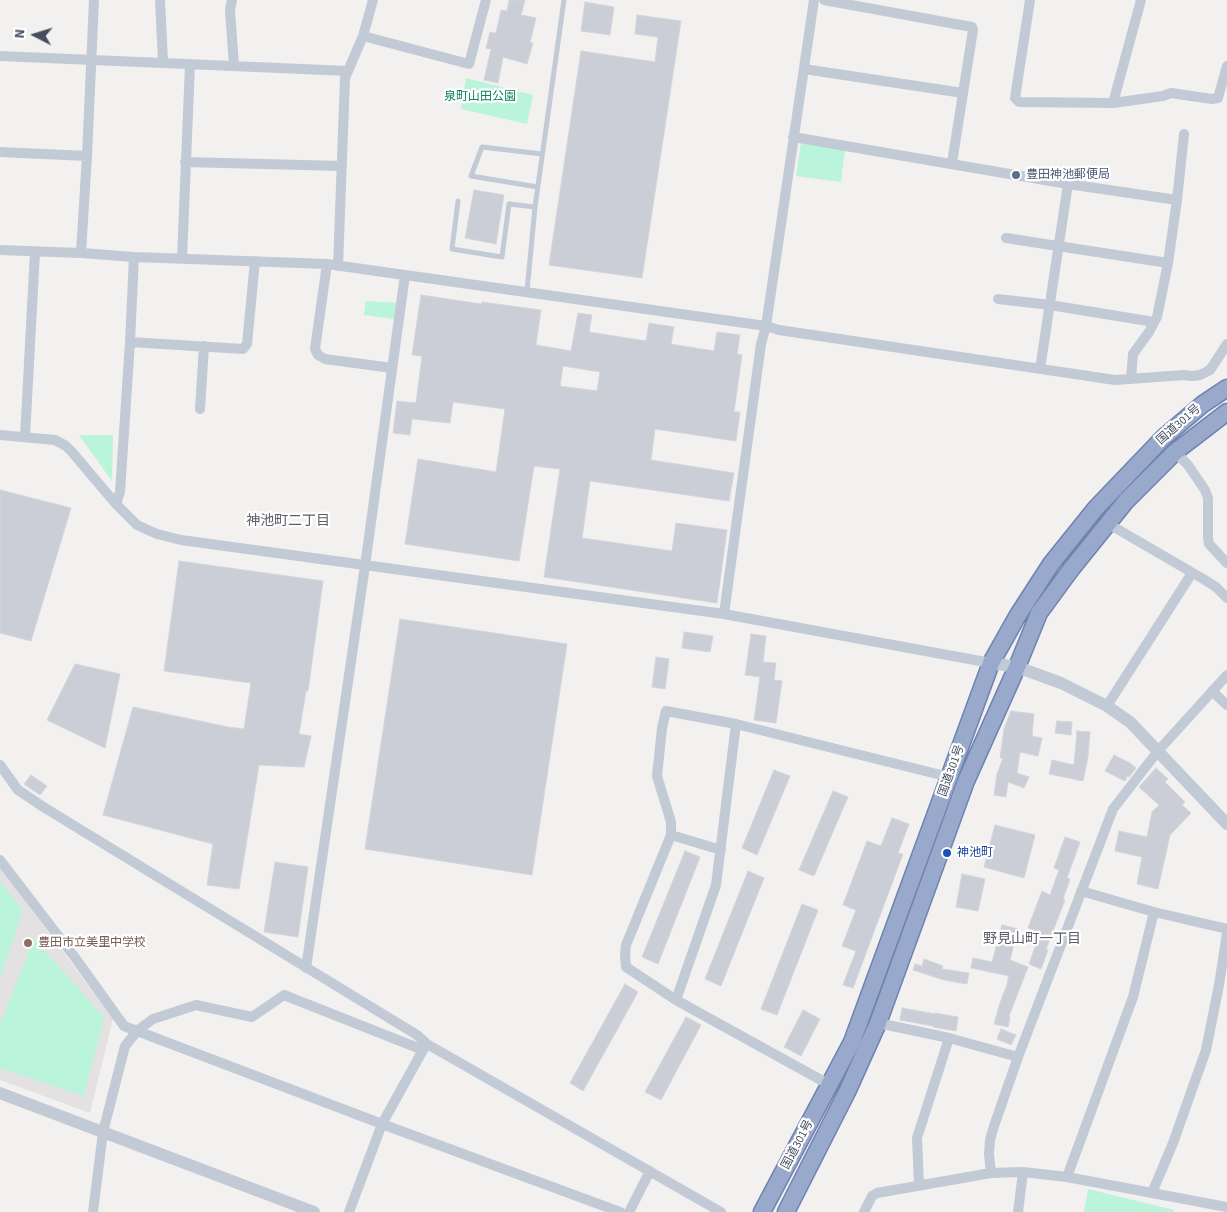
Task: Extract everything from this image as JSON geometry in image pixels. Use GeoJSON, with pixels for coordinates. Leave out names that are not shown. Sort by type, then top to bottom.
{"type":"FeatureCollection","features":[{"type":"Feature","properties":{"kind":"highway","name":"国道301号"},"geometry":{"type":"LineString","coordinates":[[762,1212],[852,1042],[991,662],[1018,615],[1051,564],[1096,508],[1163,438],[1203,404],[1227,388]]}},
{"type":"Feature","properties":{"kind":"highway","name":"国道301号"},"geometry":{"type":"LineString","coordinates":[[786,1212],[847,1092],[878,1023],[966,782],[1039,613],[1072,568],[1126,501],[1174,452],[1227,412]]}},
{"type":"Feature","properties":{"kind":"street"},"geometry":{"type":"LineString","coordinates":[[81,253],[94,0]]}},
{"type":"Feature","properties":{"kind":"street"},"geometry":{"type":"LineString","coordinates":[[160,0],[163,62]]}},
{"type":"Feature","properties":{"kind":"street"},"geometry":{"type":"LineString","coordinates":[[232,0],[230,10],[234,66]]}},
{"type":"Feature","properties":{"kind":"street"},"geometry":{"type":"LineString","coordinates":[[363,36],[468,64],[486,0]]}},
{"type":"Feature","properties":{"kind":"street"},"geometry":{"type":"LineString","coordinates":[[724,614],[761,344],[766,326],[814,0]]}},
{"type":"Feature","properties":{"kind":"street"},"geometry":{"type":"LineString","coordinates":[[824,0],[972,27],[952,163]]}},
{"type":"Feature","properties":{"kind":"street"},"geometry":{"type":"LineString","coordinates":[[1030,0],[1014,98],[1019,102],[1113,103],[1164,96],[1171,93],[1212,99],[1218,98],[1227,66]]}},
{"type":"Feature","properties":{"kind":"street"},"geometry":{"type":"LineString","coordinates":[[1113,103],[1140,0]]}},
{"type":"Feature","properties":{"kind":"street"},"geometry":{"type":"LineString","coordinates":[[338,266],[345,78],[363,36],[370,1]]}},
{"type":"Feature","properties":{"kind":"street"},"geometry":{"type":"LineString","coordinates":[[0,56],[348,71]]}},
{"type":"Feature","properties":{"kind":"street"},"geometry":{"type":"LineString","coordinates":[[182,258],[190,65]]}},
{"type":"Feature","properties":{"kind":"street"},"geometry":{"type":"LineString","coordinates":[[804,69],[963,93]]}},
{"type":"Feature","properties":{"kind":"street"},"geometry":{"type":"LineString","coordinates":[[1131,379],[1134,354],[1157,317],[1168,263],[1184,134]]}},
{"type":"Feature","properties":{"kind":"street"},"geometry":{"type":"LineString","coordinates":[[793,137],[1068,184],[1177,200]]}},
{"type":"Feature","properties":{"kind":"street"},"geometry":{"type":"LineString","coordinates":[[0,152],[87,156]]}},
{"type":"Feature","properties":{"kind":"street"},"geometry":{"type":"LineString","coordinates":[[186,162],[342,166]]}},
{"type":"Feature","properties":{"kind":"street"},"geometry":{"type":"LineString","coordinates":[[1040,369],[1068,184]]}},
{"type":"Feature","properties":{"kind":"street"},"geometry":{"type":"LineString","coordinates":[[1006,238],[1168,263]]}},
{"type":"Feature","properties":{"kind":"street"},"geometry":{"type":"LineString","coordinates":[[0,250],[327,264],[766,326],[780,330],[1115,380],[1200,375],[1210,370],[1227,344]]}},
{"type":"Feature","properties":{"kind":"street"},"geometry":{"type":"LineString","coordinates":[[25,436],[36,252]]}},
{"type":"Feature","properties":{"kind":"street"},"geometry":{"type":"LineString","coordinates":[[116,504],[120,492],[134,257]]}},
{"type":"Feature","properties":{"kind":"street"},"geometry":{"type":"LineString","coordinates":[[130,342],[242,349],[248,344],[254,261]]}},
{"type":"Feature","properties":{"kind":"street"},"geometry":{"type":"LineString","coordinates":[[327,264],[315,348],[318,355],[325,359],[392,368]]}},
{"type":"Feature","properties":{"kind":"street"},"geometry":{"type":"LineString","coordinates":[[306,968],[365,566],[405,275]]}},
{"type":"Feature","properties":{"kind":"street"},"geometry":{"type":"LineString","coordinates":[[998,299],[1050,305],[1154,322]]}},
{"type":"Feature","properties":{"kind":"street"},"geometry":{"type":"LineString","coordinates":[[200,409],[204,346]]}},
{"type":"Feature","properties":{"kind":"street"},"geometry":{"type":"LineString","coordinates":[[0,435],[55,440],[66,446],[116,504],[137,525],[157,534],[181,540],[724,614],[1017,667],[1061,683],[1108,706],[1130,722],[1227,824]]}},
{"type":"Feature","properties":{"kind":"street"},"geometry":{"type":"LineString","coordinates":[[1174,452],[1188,465],[1205,490],[1208,498],[1209,544],[1227,563]]}},
{"type":"Feature","properties":{"kind":"street"},"geometry":{"type":"LineString","coordinates":[[1107,523],[1192,573],[1216,588],[1227,598]]}},
{"type":"Feature","properties":{"kind":"street"},"geometry":{"type":"LineString","coordinates":[[1108,706],[1192,573]]}},
{"type":"Feature","properties":{"kind":"street"},"geometry":{"type":"LineString","coordinates":[[991,1173],[990,1140],[1018,1056],[1113,809],[1158,750],[1227,675]]}},
{"type":"Feature","properties":{"kind":"street"},"geometry":{"type":"LineString","coordinates":[[1212,691],[1227,705]]}},
{"type":"Feature","properties":{"kind":"street"},"geometry":{"type":"LineString","coordinates":[[830,1085],[676,1000],[626,967],[626,945],[671,836],[671,822],[657,776],[662,728],[666,711],[736,724],[949,778]]}},
{"type":"Feature","properties":{"kind":"street"},"geometry":{"type":"LineString","coordinates":[[676,1000],[716,886],[736,724]]}},
{"type":"Feature","properties":{"kind":"street"},"geometry":{"type":"LineString","coordinates":[[0,765],[18,790],[45,808],[417,1035],[425,1047]]}},
{"type":"Feature","properties":{"kind":"street"},"geometry":{"type":"LineString","coordinates":[[671,836],[721,850]]}},
{"type":"Feature","properties":{"kind":"street"},"geometry":{"type":"LineString","coordinates":[[0,860],[76,959],[124,1026],[620,1212]]}},
{"type":"Feature","properties":{"kind":"street"},"geometry":{"type":"LineString","coordinates":[[1081,891],[1154,912],[1227,929]]}},
{"type":"Feature","properties":{"kind":"street"},"geometry":{"type":"LineString","coordinates":[[1067,1177],[1133,997],[1154,912]]}},
{"type":"Feature","properties":{"kind":"street"},"geometry":{"type":"LineString","coordinates":[[1152,1193],[1173,1143],[1206,1050],[1227,933]]}},
{"type":"Feature","properties":{"kind":"street"},"geometry":{"type":"LineString","coordinates":[[93,1212],[103,1132],[125,1046],[138,1030],[153,1019],[196,1005],[252,1017],[284,995],[425,1047],[721,1212]]}},
{"type":"Feature","properties":{"kind":"street"},"geometry":{"type":"LineString","coordinates":[[878,1023],[949,1038],[1018,1056]]}},
{"type":"Feature","properties":{"kind":"street"},"geometry":{"type":"LineString","coordinates":[[918,1185],[917,1138],[949,1038]]}},
{"type":"Feature","properties":{"kind":"street"},"geometry":{"type":"LineString","coordinates":[[349,1212],[382,1124],[425,1047]]}},
{"type":"Feature","properties":{"kind":"street"},"geometry":{"type":"LineString","coordinates":[[0,1093],[314,1212]]}},
{"type":"Feature","properties":{"kind":"street"},"geometry":{"type":"LineString","coordinates":[[629,1212],[650,1171]]}},
{"type":"Feature","properties":{"kind":"street"},"geometry":{"type":"LineString","coordinates":[[1018,1212],[1022,1172]]}},
{"type":"Feature","properties":{"kind":"street"},"geometry":{"type":"LineString","coordinates":[[864,1212],[872,1196],[876,1193],[991,1173],[1022,1172],[1067,1177],[1227,1207]]}},
{"type":"Feature","properties":{"kind":"lane"},"geometry":{"type":"LineString","coordinates":[[527,291],[535,207],[564,0]]}},
{"type":"Feature","properties":{"kind":"lane"},"geometry":{"type":"LineString","coordinates":[[538,187],[471,176],[482,147],[542,154]]}},
{"type":"Feature","properties":{"kind":"lane"},"geometry":{"type":"LineString","coordinates":[[458,201],[452,249],[502,257],[508,204],[535,207]]}},
{"type":"Feature","properties":{"kind":"shaded area","name":"豊田市立美里中学校"},"geometry":{"type":"Polygon","coordinates":[[[0,867],[113,1019],[90,1113],[0,1080],[0,867]]]}},
{"type":"Feature","properties":{"kind":"green space","name":"泉町山田公園"},"geometry":{"type":"Polygon","coordinates":[[[466,78],[533,95],[527,124],[461,109],[466,78]]]}},
{"type":"Feature","properties":{"kind":"green space"},"geometry":{"type":"Polygon","coordinates":[[[801,143],[845,150],[841,182],[796,176],[801,143]]]}},
{"type":"Feature","properties":{"kind":"green space"},"geometry":{"type":"Polygon","coordinates":[[[366,301],[397,303],[394,319],[364,315],[366,301]]]}},
{"type":"Feature","properties":{"kind":"green space"},"geometry":{"type":"Polygon","coordinates":[[[79,435],[113,435],[112,481],[79,435]]]}},
{"type":"Feature","properties":{"kind":"green space"},"geometry":{"type":"Polygon","coordinates":[[[0,881],[23,911],[0,978],[0,881]]]}},
{"type":"Feature","properties":{"kind":"green space","name":"豊田市立美里中学校"},"geometry":{"type":"Polygon","coordinates":[[[34,939],[104,1017],[84,1096],[0,1068],[0,1024],[34,939]]]}},
{"type":"Feature","properties":{"kind":"green space"},"geometry":{"type":"Polygon","coordinates":[[[1088,1189],[1174,1210],[1174,1212],[1084,1212],[1088,1189]]]}},
{"type":"Feature","properties":{"kind":"building"},"geometry":{"type":"Polygon","coordinates":[[[509,0],[525,0],[521,15],[536,18],[530,43],[533,43],[527,64],[503,57],[498,83],[484,80],[491,49],[486,48],[490,32],[496,33],[501,10],[507,11],[509,0]]]}},
{"type":"Feature","properties":{"kind":"building"},"geometry":{"type":"Polygon","coordinates":[[[585,2],[614,7],[610,35],[581,31],[585,2]]]}},
{"type":"Feature","properties":{"kind":"building"},"geometry":{"type":"Polygon","coordinates":[[[637,15],[681,21],[642,278],[549,265],[581,51],[655,62],[658,37],[635,34],[637,15]]]}},
{"type":"Feature","properties":{"kind":"building"},"geometry":{"type":"Polygon","coordinates":[[[474,190],[504,195],[496,244],[465,238],[474,190]]]}},
{"type":"Feature","properties":{"kind":"building"},"geometry":{"type":"Polygon","coordinates":[[[421,295],[541,310],[536,345],[571,351],[578,313],[592,315],[589,332],[646,341],[649,323],[674,327],[671,344],[714,351],[717,332],[740,335],[737,354],[742,355],[734,412],[740,412],[736,441],[655,429],[651,460],[734,473],[729,501],[590,481],[582,538],[672,551],[676,523],[727,530],[717,603],[544,577],[560,469],[534,466],[519,561],[405,544],[418,459],[496,472],[505,409],[453,402],[450,423],[412,419],[410,435],[393,433],[397,401],[416,403],[422,356],[412,355],[421,295]],[[563,366],[560,386],[597,391],[600,372],[563,366]]]}},
{"type":"Feature","properties":{"kind":"building"},"geometry":{"type":"Polygon","coordinates":[[[0,490],[71,508],[31,641],[0,633],[0,490]]]}},
{"type":"Feature","properties":{"kind":"building"},"geometry":{"type":"Polygon","coordinates":[[[179,561],[323,581],[308,691],[306,691],[299,734],[311,736],[304,767],[259,765],[239,889],[207,885],[213,844],[103,815],[133,707],[244,729],[251,683],[164,671],[179,561]]]}},
{"type":"Feature","properties":{"kind":"building"},"geometry":{"type":"Polygon","coordinates":[[[400,619],[567,644],[532,875],[365,849],[400,619]]]}},
{"type":"Feature","properties":{"kind":"building"},"geometry":{"type":"Polygon","coordinates":[[[684,632],[713,636],[710,652],[682,648],[684,632]]]}},
{"type":"Feature","properties":{"kind":"building"},"geometry":{"type":"Polygon","coordinates":[[[751,634],[766,636],[763,662],[776,663],[774,680],[782,681],[776,723],[754,720],[760,677],[745,675],[751,634]]]}},
{"type":"Feature","properties":{"kind":"building"},"geometry":{"type":"Polygon","coordinates":[[[656,657],[669,659],[665,689],[652,687],[656,657]]]}},
{"type":"Feature","properties":{"kind":"building"},"geometry":{"type":"Polygon","coordinates":[[[75,664],[120,674],[105,748],[47,720],[75,664]]]}},
{"type":"Feature","properties":{"kind":"building"},"geometry":{"type":"Polygon","coordinates":[[[1011,711],[1034,714],[1032,736],[1042,738],[1038,756],[1020,752],[1017,773],[1029,777],[1024,788],[1008,782],[1006,797],[994,795],[997,774],[1003,758],[1000,758],[1004,729],[1011,711]]]}},
{"type":"Feature","properties":{"kind":"building"},"geometry":{"type":"Polygon","coordinates":[[[1057,721],[1072,722],[1071,735],[1055,733],[1057,721]]]}},
{"type":"Feature","properties":{"kind":"building"},"geometry":{"type":"Polygon","coordinates":[[[1077,731],[1090,732],[1088,757],[1083,781],[1049,774],[1052,760],[1074,765],[1077,731]]]}},
{"type":"Feature","properties":{"kind":"building"},"geometry":{"type":"Polygon","coordinates":[[[1114,755],[1136,768],[1129,777],[1127,776],[1125,781],[1105,771],[1114,755]]]}},
{"type":"Feature","properties":{"kind":"building"},"geometry":{"type":"Polygon","coordinates":[[[1156,768],[1168,779],[1165,782],[1185,802],[1182,805],[1191,813],[1170,835],[1158,889],[1137,884],[1142,857],[1115,851],[1119,831],[1147,837],[1152,812],[1159,805],[1139,787],[1156,768]]]}},
{"type":"Feature","properties":{"kind":"building"},"geometry":{"type":"Polygon","coordinates":[[[774,770],[790,776],[757,855],[742,848],[774,770]]]}},
{"type":"Feature","properties":{"kind":"building"},"geometry":{"type":"Polygon","coordinates":[[[31,775],[47,786],[40,795],[24,784],[31,775]]]}},
{"type":"Feature","properties":{"kind":"building"},"geometry":{"type":"Polygon","coordinates":[[[833,791],[848,797],[814,876],[799,870],[833,791]]]}},
{"type":"Feature","properties":{"kind":"building"},"geometry":{"type":"Polygon","coordinates":[[[892,818],[909,824],[898,853],[903,854],[853,988],[843,985],[856,951],[842,946],[856,910],[843,905],[867,841],[881,846],[892,818]]]}},
{"type":"Feature","properties":{"kind":"building"},"geometry":{"type":"Polygon","coordinates":[[[995,825],[1035,835],[1024,878],[984,867],[995,825]]]}},
{"type":"Feature","properties":{"kind":"building"},"geometry":{"type":"Polygon","coordinates":[[[1065,837],[1080,842],[1067,878],[1070,879],[1063,899],[1065,900],[1046,949],[1048,950],[1041,969],[1029,964],[1040,933],[1028,928],[1042,891],[1050,895],[1059,870],[1054,868],[1065,837]]]}},
{"type":"Feature","properties":{"kind":"building"},"geometry":{"type":"Polygon","coordinates":[[[685,851],[700,857],[658,964],[642,957],[685,851]]]}},
{"type":"Feature","properties":{"kind":"building"},"geometry":{"type":"Polygon","coordinates":[[[275,862],[308,867],[298,937],[264,932],[275,862]]]}},
{"type":"Feature","properties":{"kind":"building"},"geometry":{"type":"Polygon","coordinates":[[[748,871],[764,878],[721,986],[705,979],[748,871]]]}},
{"type":"Feature","properties":{"kind":"building"},"geometry":{"type":"Polygon","coordinates":[[[962,874],[985,879],[978,911],[956,907],[962,874]]]}},
{"type":"Feature","properties":{"kind":"building"},"geometry":{"type":"Polygon","coordinates":[[[802,904],[818,910],[777,1015],[761,1009],[802,904]]]}},
{"type":"Feature","properties":{"kind":"building"},"geometry":{"type":"Polygon","coordinates":[[[1002,925],[1018,929],[1010,960],[1028,967],[1009,1016],[1008,1027],[994,1024],[1009,976],[971,968],[973,958],[992,962],[1002,925]]]}},
{"type":"Feature","properties":{"kind":"building"},"geometry":{"type":"Polygon","coordinates":[[[924,959],[943,966],[942,969],[969,973],[967,984],[944,980],[913,970],[915,964],[922,966],[924,959]]]}},
{"type":"Feature","properties":{"kind":"building"},"geometry":{"type":"Polygon","coordinates":[[[625,984],[638,992],[583,1091],[570,1083],[625,984]]]}},
{"type":"Feature","properties":{"kind":"building"},"geometry":{"type":"Polygon","coordinates":[[[902,1008],[958,1017],[956,1031],[900,1020],[902,1008]]]}},
{"type":"Feature","properties":{"kind":"building"},"geometry":{"type":"Polygon","coordinates":[[[803,1010],[820,1019],[801,1056],[784,1047],[803,1010]]]}},
{"type":"Feature","properties":{"kind":"building"},"geometry":{"type":"Polygon","coordinates":[[[686,1017],[701,1025],[661,1100],[645,1092],[686,1017]]]}},
{"type":"Feature","properties":{"kind":"building"},"geometry":{"type":"Polygon","coordinates":[[[1001,1029],[1016,1035],[1011,1045],[997,1039],[1001,1029]]]}},
{"type":"Feature","properties":{"kind":"place","name":"豊田神池郵便局"},"geometry":{"type":"Point","coordinates":[1016,175]}},
{"type":"Feature","properties":{"kind":"place","name":"神池町"},"geometry":{"type":"Point","coordinates":[947,853]}},
{"type":"Feature","properties":{"kind":"place","name":"豊田市立美里中学校"},"geometry":{"type":"Point","coordinates":[28,943]}},
{"type":"Feature","properties":{"kind":"district","name":"神池町二丁目"},"geometry":{"type":"Point","coordinates":[288,522]}},
{"type":"Feature","properties":{"kind":"district","name":"野見山町一丁目"},"geometry":{"type":"Point","coordinates":[1032,940]}}]}
